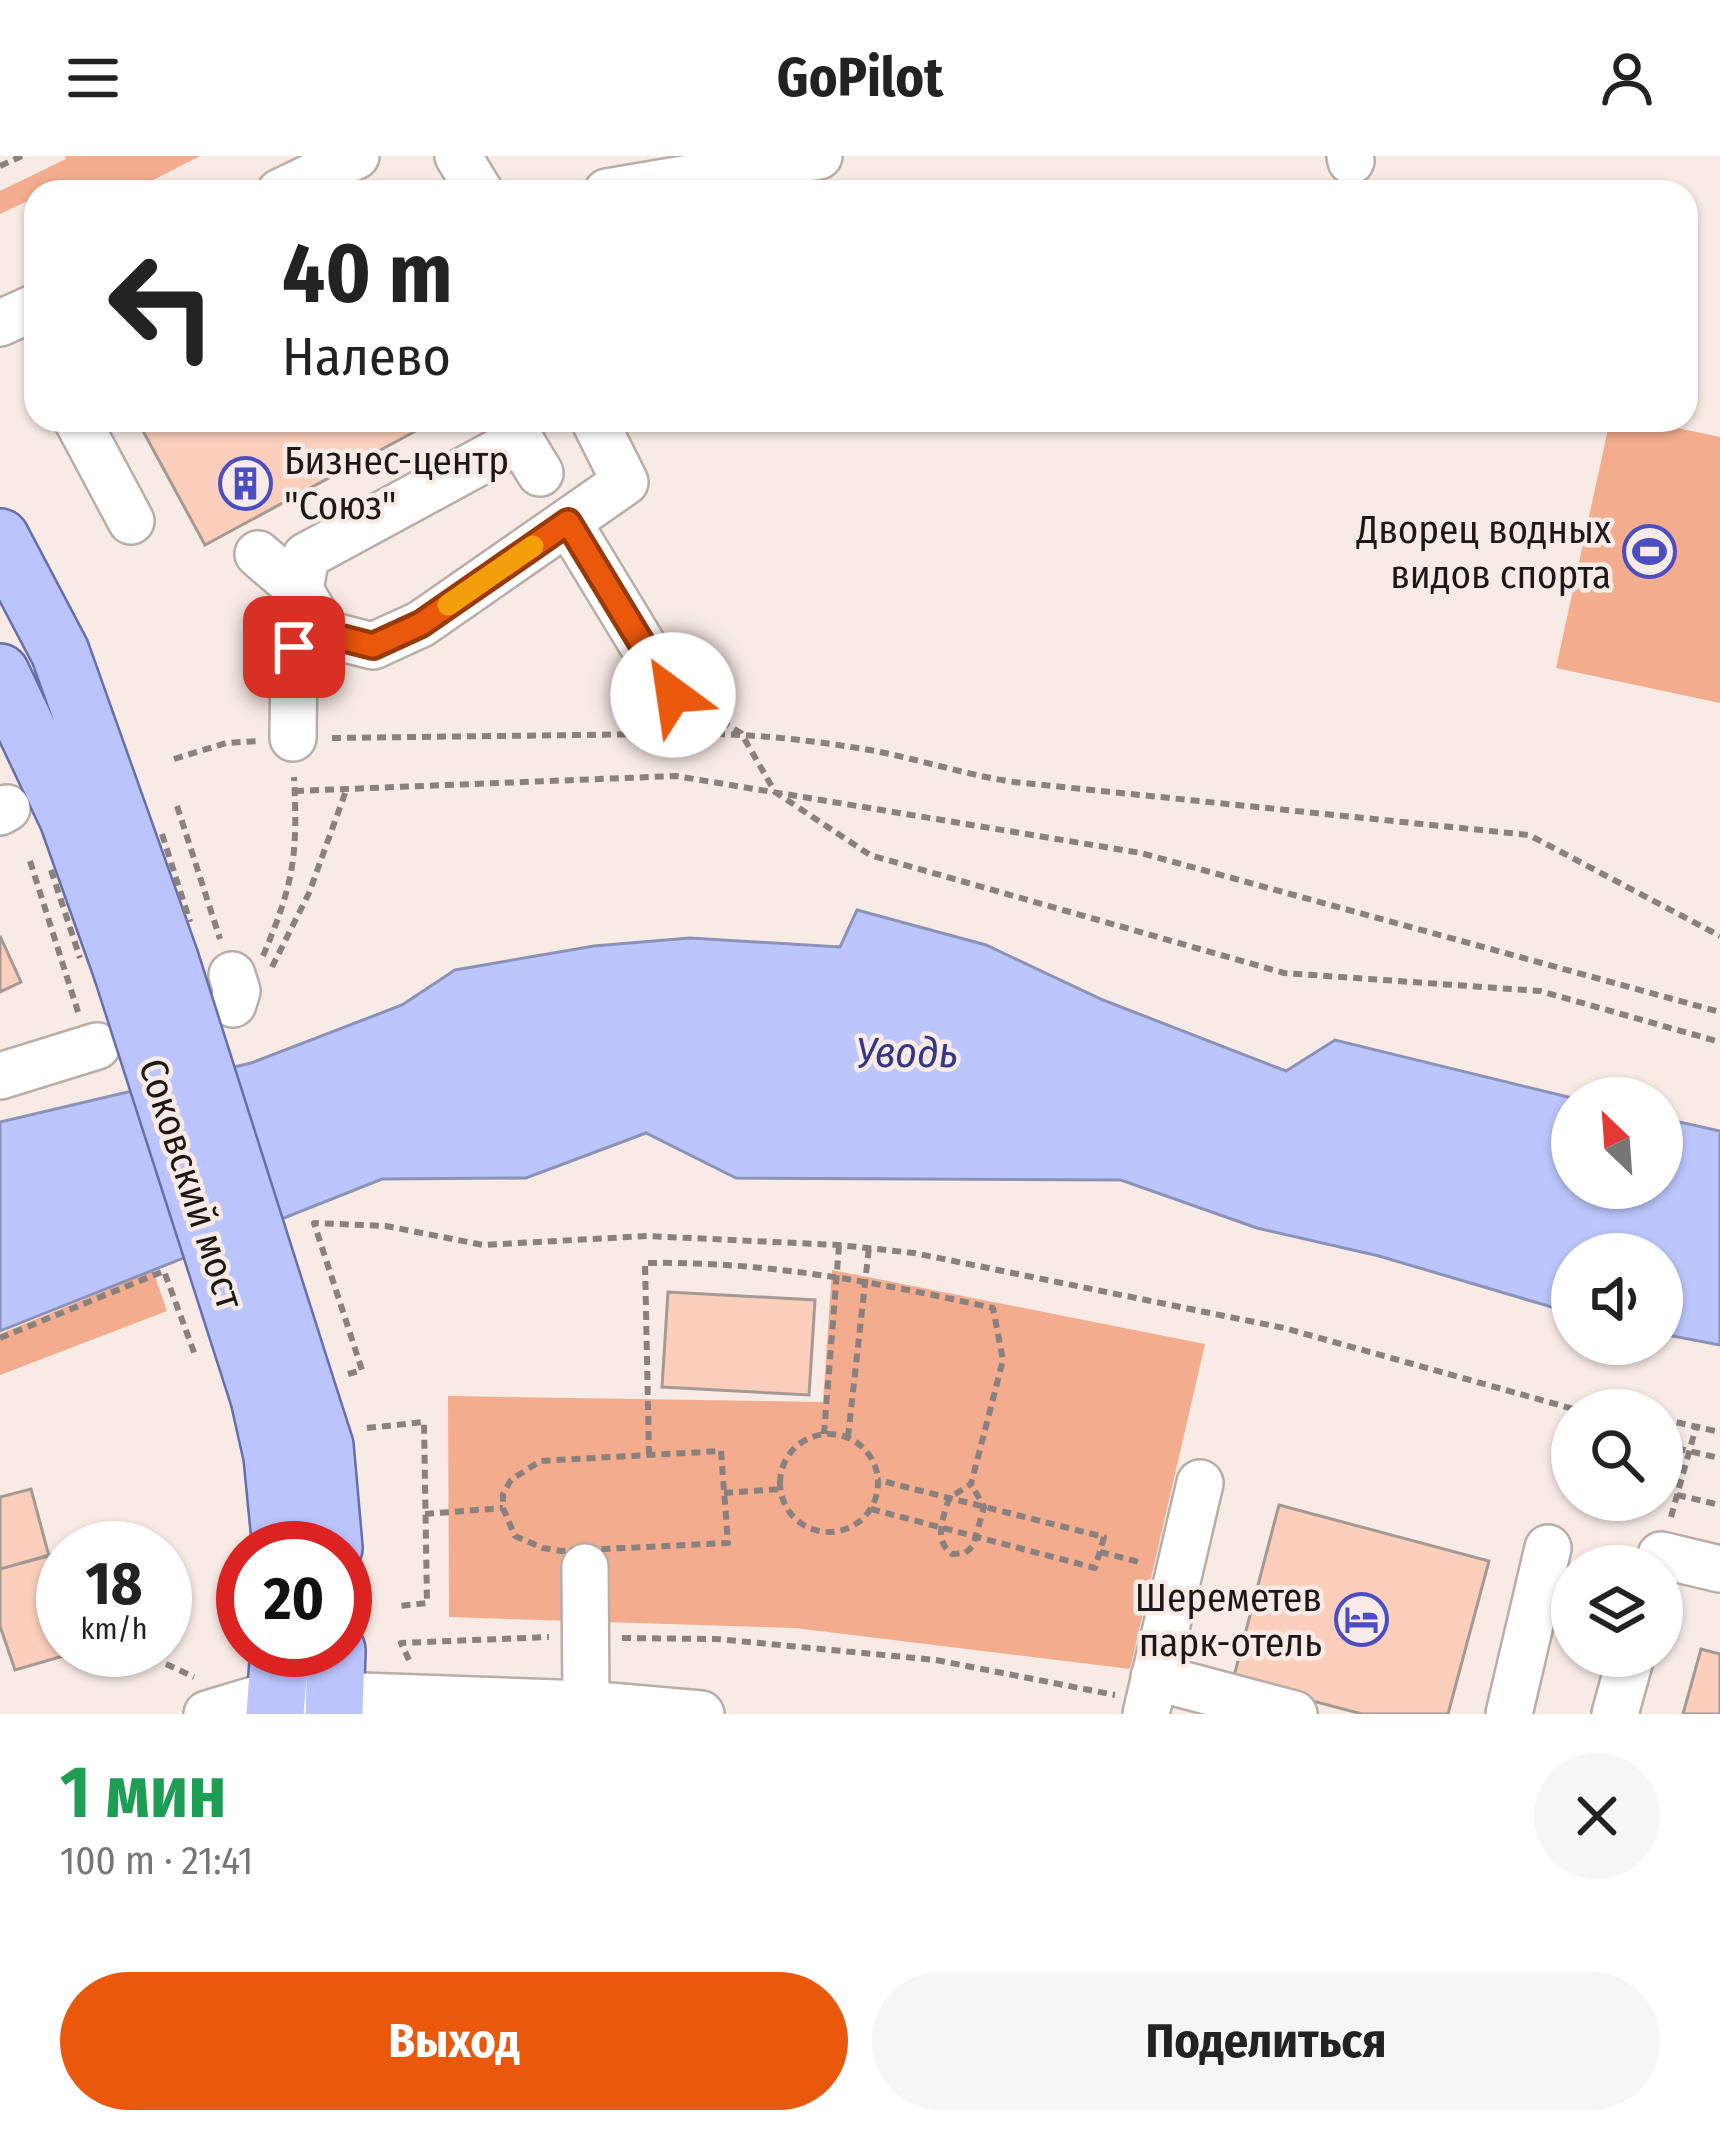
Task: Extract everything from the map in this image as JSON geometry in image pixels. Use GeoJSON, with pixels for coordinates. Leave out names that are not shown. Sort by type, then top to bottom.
{"type":"FeatureCollection","features":[{"type":"Feature","properties":{"kind":"main road"},"geometry":{"type":"LineString","coordinates":[[0,538],[61,652],[146,964]]}},
{"type":"Feature","properties":{"kind":"main road"},"geometry":{"type":"LineString","coordinates":[[0,673],[69,819],[146,964]]}},
{"type":"Feature","properties":{"kind":"main road","name":"Соковский мост"},"geometry":{"type":"LineString","coordinates":[[146,964],[300,1387]]}},
{"type":"Feature","properties":{"kind":"main road"},"geometry":{"type":"LineString","coordinates":[[279,1521],[273,1456],[300,1387]]}},
{"type":"Feature","properties":{"kind":"main road"},"geometry":{"type":"LineString","coordinates":[[300,1387],[324,1447],[331,1521]]}},
{"type":"Feature","properties":{"kind":"street"},"geometry":{"type":"LineString","coordinates":[[305,180],[356,156]]}},
{"type":"Feature","properties":{"kind":"street"},"geometry":{"type":"LineString","coordinates":[[678,180],[819,156]]}},
{"type":"Feature","properties":{"kind":"street"},"geometry":{"type":"LineString","coordinates":[[83,432],[131,521]]}},
{"type":"Feature","properties":{"kind":"street"},"geometry":{"type":"LineString","coordinates":[[292,738],[294,647],[326,634],[373,646],[421,624],[625,482],[600,432]]}},
{"type":"Feature","properties":{"kind":"street"},"geometry":{"type":"LineString","coordinates":[[300,590],[306,556],[523,444]]}},
{"type":"Feature","properties":{"kind":"street"},"geometry":{"type":"LineString","coordinates":[[568,522],[673,695]]}},
{"type":"Feature","properties":{"kind":"street"},"geometry":{"type":"LineString","coordinates":[[258,554],[300,590],[326,634]]}},
{"type":"Feature","properties":{"kind":"street"},"geometry":{"type":"LineString","coordinates":[[0,1076],[90,1040]]}},
{"type":"Feature","properties":{"kind":"street"},"geometry":{"type":"LineString","coordinates":[[1200,1484],[1136,1701],[1294,1714]]}},
{"type":"Feature","properties":{"kind":"street"},"geometry":{"type":"LineString","coordinates":[[1509,1714],[1548,1548]]}},
{"type":"Feature","properties":{"kind":"street"},"geometry":{"type":"LineString","coordinates":[[1683,1564],[1720,1569]]}},
{"type":"Feature","properties":{"kind":"street"},"geometry":{"type":"LineString","coordinates":[[585,1567],[586,1704]]}},
{"type":"Feature","properties":{"kind":"street"},"geometry":{"type":"LineString","coordinates":[[1615,1714],[1625,1677]]}},
{"type":"Feature","properties":{"kind":"street"},"geometry":{"type":"LineString","coordinates":[[202,1696],[278,1686],[335,1686],[700,1714]]}},
{"type":"Feature","properties":{"kind":"path"},"geometry":{"type":"LineString","coordinates":[[0,166],[22,156]]}},
{"type":"Feature","properties":{"kind":"path"},"geometry":{"type":"LineString","coordinates":[[673,695],[741,733],[775,792],[870,855],[1284,973],[1540,991],[1720,1042]]}},
{"type":"Feature","properties":{"kind":"path"},"geometry":{"type":"LineString","coordinates":[[292,738],[741,733],[878,752],[963,775],[1529,835],[1720,935]]}},
{"type":"Feature","properties":{"kind":"path"},"geometry":{"type":"LineString","coordinates":[[174,759],[226,743]]}},
{"type":"Feature","properties":{"kind":"path"},"geometry":{"type":"LineString","coordinates":[[295,790],[676,776],[1141,854],[1720,1012]]}},
{"type":"Feature","properties":{"kind":"path"},"geometry":{"type":"LineString","coordinates":[[242,979],[263,986],[308,893],[347,788]]}},
{"type":"Feature","properties":{"kind":"path"},"geometry":{"type":"LineString","coordinates":[[177,806],[242,979]]}},
{"type":"Feature","properties":{"kind":"path"},"geometry":{"type":"LineString","coordinates":[[242,979],[286,902],[298,843]]}},
{"type":"Feature","properties":{"kind":"path"},"geometry":{"type":"LineString","coordinates":[[30,861],[90,1040]]}},
{"type":"Feature","properties":{"kind":"path"},"geometry":{"type":"LineString","coordinates":[[300,1387],[362,1370],[314,1223],[386,1226],[483,1244],[647,1236],[868,1247],[1285,1328],[1551,1403]]}},
{"type":"Feature","properties":{"kind":"path"},"geometry":{"type":"LineString","coordinates":[[824,1434],[839,1245]]}},
{"type":"Feature","properties":{"kind":"path"},"geometry":{"type":"LineString","coordinates":[[848,1436],[868,1247]]}},
{"type":"Feature","properties":{"kind":"path"},"geometry":{"type":"LineString","coordinates":[[649,1455],[644,1263],[687,1262],[837,1275],[993,1308],[1003,1360],[971,1484],[949,1498],[941,1528],[943,1547],[952,1554],[965,1553],[976,1537],[984,1507],[971,1484]]}},
{"type":"Feature","properties":{"kind":"path"},"geometry":{"type":"LineString","coordinates":[[0,1338],[164,1271],[199,1367]]}},
{"type":"Feature","properties":{"kind":"path"},"geometry":{"type":"LineString","coordinates":[[357,1428],[424,1422],[427,1603],[399,1606]]}},
{"type":"Feature","properties":{"kind":"path"},"geometry":{"type":"LineString","coordinates":[[1683,1423],[1720,1432]]}},
{"type":"Feature","properties":{"kind":"path"},"geometry":{"type":"LineString","coordinates":[[1683,1474],[1696,1426]]}},
{"type":"Feature","properties":{"kind":"path"},"geometry":{"type":"LineString","coordinates":[[824,1434],[848,1436],[873,1459],[878,1480],[871,1509],[851,1527],[820,1531],[794,1517],[780,1489],[787,1456],[799,1444],[824,1434]]}},
{"type":"Feature","properties":{"kind":"path"},"geometry":{"type":"LineString","coordinates":[[1683,1450],[1720,1458]]}},
{"type":"Feature","properties":{"kind":"path"},"geometry":{"type":"LineString","coordinates":[[721,1451],[728,1543],[561,1551],[515,1536],[503,1508],[503,1494],[511,1480],[540,1461],[649,1455],[721,1451]]}},
{"type":"Feature","properties":{"kind":"path"},"geometry":{"type":"LineString","coordinates":[[871,1509],[1095,1568],[1104,1537],[878,1480]]}},
{"type":"Feature","properties":{"kind":"path"},"geometry":{"type":"LineString","coordinates":[[724,1493],[780,1489]]}},
{"type":"Feature","properties":{"kind":"path"},"geometry":{"type":"LineString","coordinates":[[1683,1496],[1720,1505]]}},
{"type":"Feature","properties":{"kind":"path"},"geometry":{"type":"LineString","coordinates":[[425,1514],[503,1508]]}},
{"type":"Feature","properties":{"kind":"path"},"geometry":{"type":"LineString","coordinates":[[1100,1552],[1138,1562]]}},
{"type":"Feature","properties":{"kind":"path"},"geometry":{"type":"LineString","coordinates":[[401,1643],[496,1637],[717,1639],[936,1660],[1136,1701]]}},
{"type":"Feature","properties":{"kind":"shaded area"},"geometry":{"type":"Polygon","coordinates":[[[200,156],[153,180],[24,180],[24,203],[0,214],[0,191],[66,159],[200,156]]]}},
{"type":"Feature","properties":{"kind":"shaded area","name":"Дворец водных видов спорта"},"geometry":{"type":"Polygon","coordinates":[[[1607,432],[1696,432],[1720,437],[1720,703],[1556,668],[1607,432]]]}},
{"type":"Feature","properties":{"kind":"shaded area"},"geometry":{"type":"Polygon","coordinates":[[[832,1270],[1205,1344],[1130,1669],[795,1628],[449,1617],[448,1396],[823,1402],[832,1270]]]}},
{"type":"Feature","properties":{"kind":"shaded area"},"geometry":{"type":"Polygon","coordinates":[[[153,1271],[167,1311],[0,1375],[0,1334],[153,1271]]]}},
{"type":"Feature","properties":{"kind":"water","name":"Уводь"},"geometry":{"type":"Polygon","coordinates":[[[857,910],[986,945],[1103,1000],[1286,1071],[1335,1040],[1551,1093],[1551,1209],[1683,1209],[1683,1123],[1720,1131],[1720,1345],[1683,1338],[1683,1233],[1551,1233],[1551,1307],[1379,1256],[1257,1228],[1121,1180],[736,1178],[646,1133],[526,1178],[382,1179],[0,1331],[0,1122],[251,1063],[402,1005],[455,970],[594,946],[690,938],[840,947],[857,910]]]}},
{"type":"Feature","properties":{"kind":"building","name":"Бизнес-центр \"Союз\""},"geometry":{"type":"Polygon","coordinates":[[[144,432],[414,432],[205,545],[144,432]]]}},
{"type":"Feature","properties":{"kind":"building"},"geometry":{"type":"Polygon","coordinates":[[[0,936],[21,982],[0,992],[0,936]]]}},
{"type":"Feature","properties":{"kind":"building"},"geometry":{"type":"Polygon","coordinates":[[[668,1292],[815,1300],[809,1395],[662,1387],[668,1292]]]}},
{"type":"Feature","properties":{"kind":"building"},"geometry":{"type":"Polygon","coordinates":[[[31,1489],[40,1521],[36,1559],[0,1569],[0,1497],[31,1489]]]}},
{"type":"Feature","properties":{"kind":"building","name":"Шереметев парк-отель"},"geometry":{"type":"Polygon","coordinates":[[[1279,1505],[1489,1561],[1448,1714],[1362,1714],[1233,1680],[1279,1505]]]}},
{"type":"Feature","properties":{"kind":"building"},"geometry":{"type":"Polygon","coordinates":[[[36,1559],[36,1664],[15,1670],[0,1626],[0,1569],[36,1559]]]}},
{"type":"Feature","properties":{"kind":"building"},"geometry":{"type":"Polygon","coordinates":[[[1701,1649],[1720,1654],[1720,1714],[1683,1714],[1701,1649]]]}},
{"type":"Feature","properties":{"kind":"slow traffic"},"geometry":{"type":"LineString","coordinates":[[448,605],[533,546]]}},
{"type":"Feature","properties":{"kind":"place","name":"Бизнес-центр \"Союз\""},"geometry":{"type":"Point","coordinates":[245,483]}},
{"type":"Feature","properties":{"kind":"place","name":"Дворец водных видов спорта"},"geometry":{"type":"Point","coordinates":[1650,552]}},
{"type":"Feature","properties":{"kind":"place","name":"Шереметев парк-отель"},"geometry":{"type":"Point","coordinates":[1361,1620]}},
{"type":"Feature","properties":{"kind":"route"},"geometry":{"type":"LineString","coordinates":[[294,647],[326,634],[373,646],[421,624],[568,522],[673,695]]}}]}
